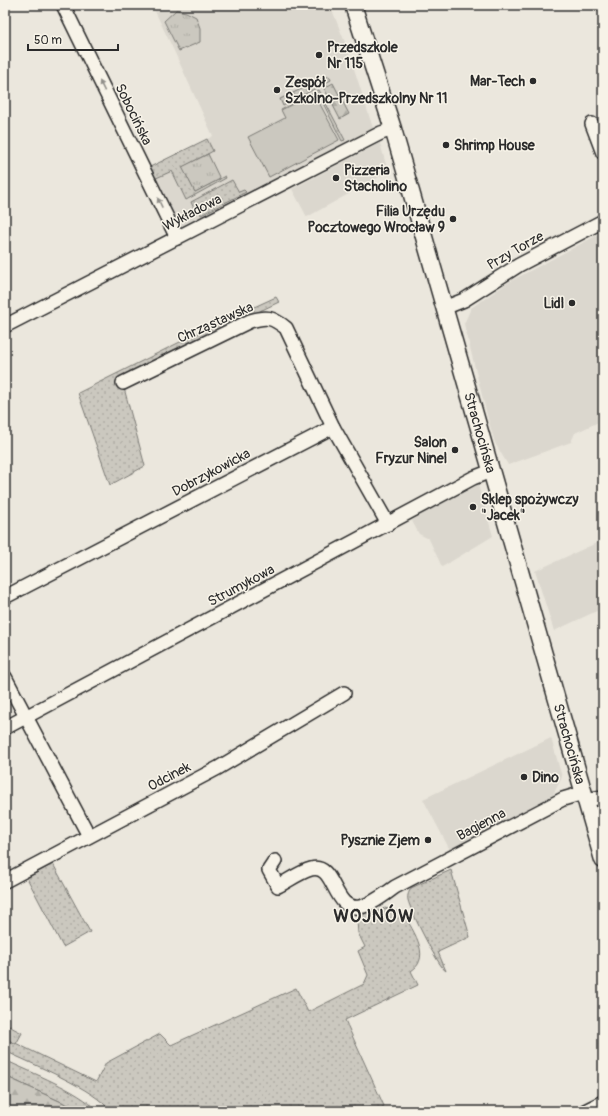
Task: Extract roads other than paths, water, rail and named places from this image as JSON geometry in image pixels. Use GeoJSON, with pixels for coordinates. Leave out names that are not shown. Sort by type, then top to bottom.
{"type":"FeatureCollection","features":[{"type":"Feature","properties":{"kind":"main road","name":"Strachocińska"},"geometry":{"type":"LineString","coordinates":[[354,5],[393,128],[603,860]]}},
{"type":"Feature","properties":{"kind":"street","name":"Sobocińska"},"geometry":{"type":"LineString","coordinates":[[63,5],[177,238]]}},
{"type":"Feature","properties":{"kind":"street"},"geometry":{"type":"LineString","coordinates":[[592,124],[603,153]]}},
{"type":"Feature","properties":{"kind":"street","name":"Wykładowa"},"geometry":{"type":"LineString","coordinates":[[5,326],[393,128]]}},
{"type":"Feature","properties":{"kind":"street","name":"Przy Torze"},"geometry":{"type":"LineString","coordinates":[[444,308],[464,300],[519,265],[603,221]]}},
{"type":"Feature","properties":{"kind":"street","name":"Chrząstawska"},"geometry":{"type":"LineString","coordinates":[[123,383],[245,324],[263,317],[275,320],[286,328],[333,427]]}},
{"type":"Feature","properties":{"kind":"street"},"geometry":{"type":"LineString","coordinates":[[333,427],[388,524]]}},
{"type":"Feature","properties":{"kind":"street","name":"Dobrzykowicka"},"geometry":{"type":"LineString","coordinates":[[5,597],[333,427]]}},
{"type":"Feature","properties":{"kind":"street","name":"Strumykowa"},"geometry":{"type":"LineString","coordinates":[[5,728],[473,478],[491,471]]}},
{"type":"Feature","properties":{"kind":"street"},"geometry":{"type":"LineString","coordinates":[[5,677],[89,836]]}},
{"type":"Feature","properties":{"kind":"street","name":"Odcinek"},"geometry":{"type":"LineString","coordinates":[[5,881],[218,768],[344,693]]}},
{"type":"Feature","properties":{"kind":"street","name":"Bagienna"},"geometry":{"type":"LineString","coordinates":[[275,861],[269,870],[278,886],[311,869],[319,868],[326,872],[342,900],[346,904],[359,907],[369,904],[395,887],[563,799],[603,797]]}},
{"type":"Feature","properties":{"kind":"street"},"geometry":{"type":"LineString","coordinates":[[585,1111],[603,1102]]}},
{"type":"Feature","properties":{"kind":"place","name":"Przedszkole Nr 115"},"geometry":{"type":"Point","coordinates":[319,55]}},
{"type":"Feature","properties":{"kind":"place","name":"Mar-Tech"},"geometry":{"type":"Point","coordinates":[533,81]}},
{"type":"Feature","properties":{"kind":"place","name":"Zespół Szkolno-Przedszkolny Nr 11"},"geometry":{"type":"Point","coordinates":[277,90]}},
{"type":"Feature","properties":{"kind":"place","name":"Shrimp House"},"geometry":{"type":"Point","coordinates":[446,145]}},
{"type":"Feature","properties":{"kind":"place","name":"Pizzeria Stacholino"},"geometry":{"type":"Point","coordinates":[336,178]}},
{"type":"Feature","properties":{"kind":"place","name":"Filia Urzędu Pocztowego Wrocław 9"},"geometry":{"type":"Point","coordinates":[453,219]}},
{"type":"Feature","properties":{"kind":"place","name":"Lidl"},"geometry":{"type":"Point","coordinates":[572,303]}},
{"type":"Feature","properties":{"kind":"place","name":"Salon Fryzur Ninel"},"geometry":{"type":"Point","coordinates":[455,450]}},
{"type":"Feature","properties":{"kind":"place","name":"Sklep spożywczy \"Jacek\""},"geometry":{"type":"Point","coordinates":[473,507]}},
{"type":"Feature","properties":{"kind":"place","name":"Dino"},"geometry":{"type":"Point","coordinates":[524,777]}},
{"type":"Feature","properties":{"kind":"place","name":"Pysznie Zjem"},"geometry":{"type":"Point","coordinates":[428,840]}},
{"type":"Feature","properties":{"kind":"district","name":"WOJNÓW"},"geometry":{"type":"Point","coordinates":[374,916]}}]}
